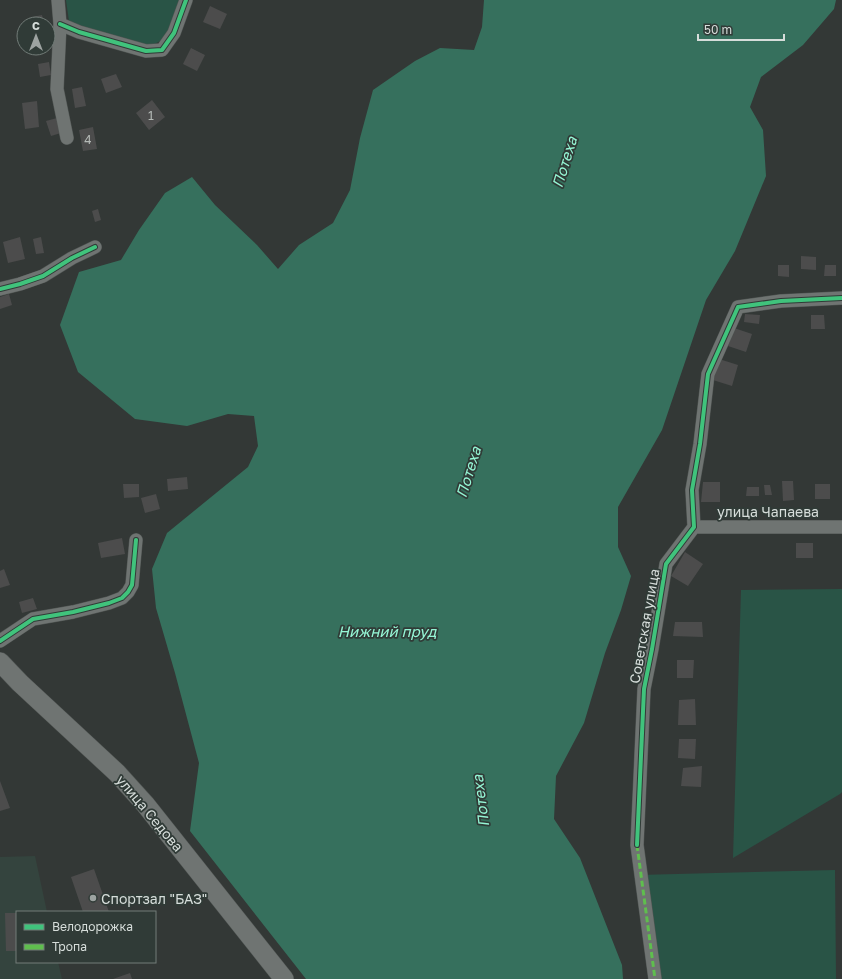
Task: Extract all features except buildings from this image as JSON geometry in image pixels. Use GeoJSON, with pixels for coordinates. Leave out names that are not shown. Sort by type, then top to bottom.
{"type":"FeatureCollection","features":[{"type":"Feature","properties":{"kind":"main road","name":"улица Седова"},"geometry":{"type":"LineString","coordinates":[[0,662],[20,683],[122,778],[145,804],[284,979]]}},
{"type":"Feature","properties":{"kind":"street"},"geometry":{"type":"LineString","coordinates":[[58,0],[60,24],[57,89],[67,138]]}},
{"type":"Feature","properties":{"kind":"street"},"geometry":{"type":"LineString","coordinates":[[60,24],[79,32],[146,51],[162,50],[174,33],[186,0]]}},
{"type":"Feature","properties":{"kind":"street"},"geometry":{"type":"LineString","coordinates":[[0,289],[43,276],[72,258],[95,247]]}},
{"type":"Feature","properties":{"kind":"street"},"geometry":{"type":"LineString","coordinates":[[694,527],[692,490],[700,444],[708,374],[738,307],[781,301],[842,298]]}},
{"type":"Feature","properties":{"kind":"street","name":"улица Чапаева"},"geometry":{"type":"LineString","coordinates":[[694,527],[842,527]]}},
{"type":"Feature","properties":{"kind":"street","name":"Советская улица"},"geometry":{"type":"LineString","coordinates":[[655,979],[636,845],[644,689],[666,564],[694,527]]}},
{"type":"Feature","properties":{"kind":"street"},"geometry":{"type":"LineString","coordinates":[[0,641],[33,619],[73,612],[109,603],[122,598],[128,592],[132,584],[136,540]]}},
{"type":"Feature","properties":{"kind":"shaded area"},"geometry":{"type":"Polygon","coordinates":[[[66,0],[183,0],[164,39],[147,48],[74,27],[69,21],[66,0]]]}},
{"type":"Feature","properties":{"kind":"shaded area"},"geometry":{"type":"Polygon","coordinates":[[[842,589],[842,792],[733,858],[741,590],[842,589]]]}},
{"type":"Feature","properties":{"kind":"shaded area"},"geometry":{"type":"Polygon","coordinates":[[[35,856],[47,911],[16,911],[16,963],[58,963],[62,979],[0,979],[0,857],[35,856]]]}},
{"type":"Feature","properties":{"kind":"shaded area"},"geometry":{"type":"Polygon","coordinates":[[[835,870],[836,979],[652,979],[638,875],[835,870]]]}},
{"type":"Feature","properties":{"kind":"water","name":"Нижний пруд"},"geometry":{"type":"Polygon","coordinates":[[[484,0],[836,0],[834,9],[803,45],[761,77],[750,107],[763,130],[766,176],[735,251],[706,300],[662,430],[618,507],[618,547],[631,576],[621,610],[605,653],[584,723],[556,776],[554,819],[580,858],[622,965],[623,979],[306,979],[190,831],[199,763],[156,608],[152,569],[167,533],[248,467],[258,446],[254,416],[228,414],[187,426],[135,419],[78,372],[60,325],[79,272],[121,260],[139,230],[165,193],[192,177],[215,205],[257,245],[278,269],[299,245],[333,223],[350,190],[360,138],[373,90],[415,61],[440,48],[474,50],[482,27],[484,0]]]}},
{"type":"Feature","properties":{"kind":"marked path"},"geometry":{"type":"LineString","coordinates":[[637,845],[655,979]]}},
{"type":"Feature","properties":{"kind":"cycle path"},"geometry":{"type":"LineString","coordinates":[[60,24],[79,32],[146,51],[162,50],[174,33],[186,0]]}},
{"type":"Feature","properties":{"kind":"cycle path"},"geometry":{"type":"LineString","coordinates":[[0,289],[43,276],[72,258],[95,247]]}},
{"type":"Feature","properties":{"kind":"cycle path"},"geometry":{"type":"LineString","coordinates":[[637,845],[644,689],[666,564],[694,527],[692,490],[700,444],[708,374],[738,307],[781,301],[842,298]]}},
{"type":"Feature","properties":{"kind":"cycle path"},"geometry":{"type":"LineString","coordinates":[[0,641],[33,619],[73,612],[109,603],[122,598],[132,585],[136,540]]}},
{"type":"Feature","properties":{"kind":"place","name":"Спортзал \"БАЗ\""},"geometry":{"type":"Point","coordinates":[93,898]}},
{"type":"Feature","properties":{"kind":"water label","name":"Потеха"},"geometry":{"type":"Point","coordinates":[564,162]}},
{"type":"Feature","properties":{"kind":"water label","name":"Потеха"},"geometry":{"type":"Point","coordinates":[468,472]}},
{"type":"Feature","properties":{"kind":"water label","name":"Потеха"},"geometry":{"type":"Point","coordinates":[480,801]}}]}
